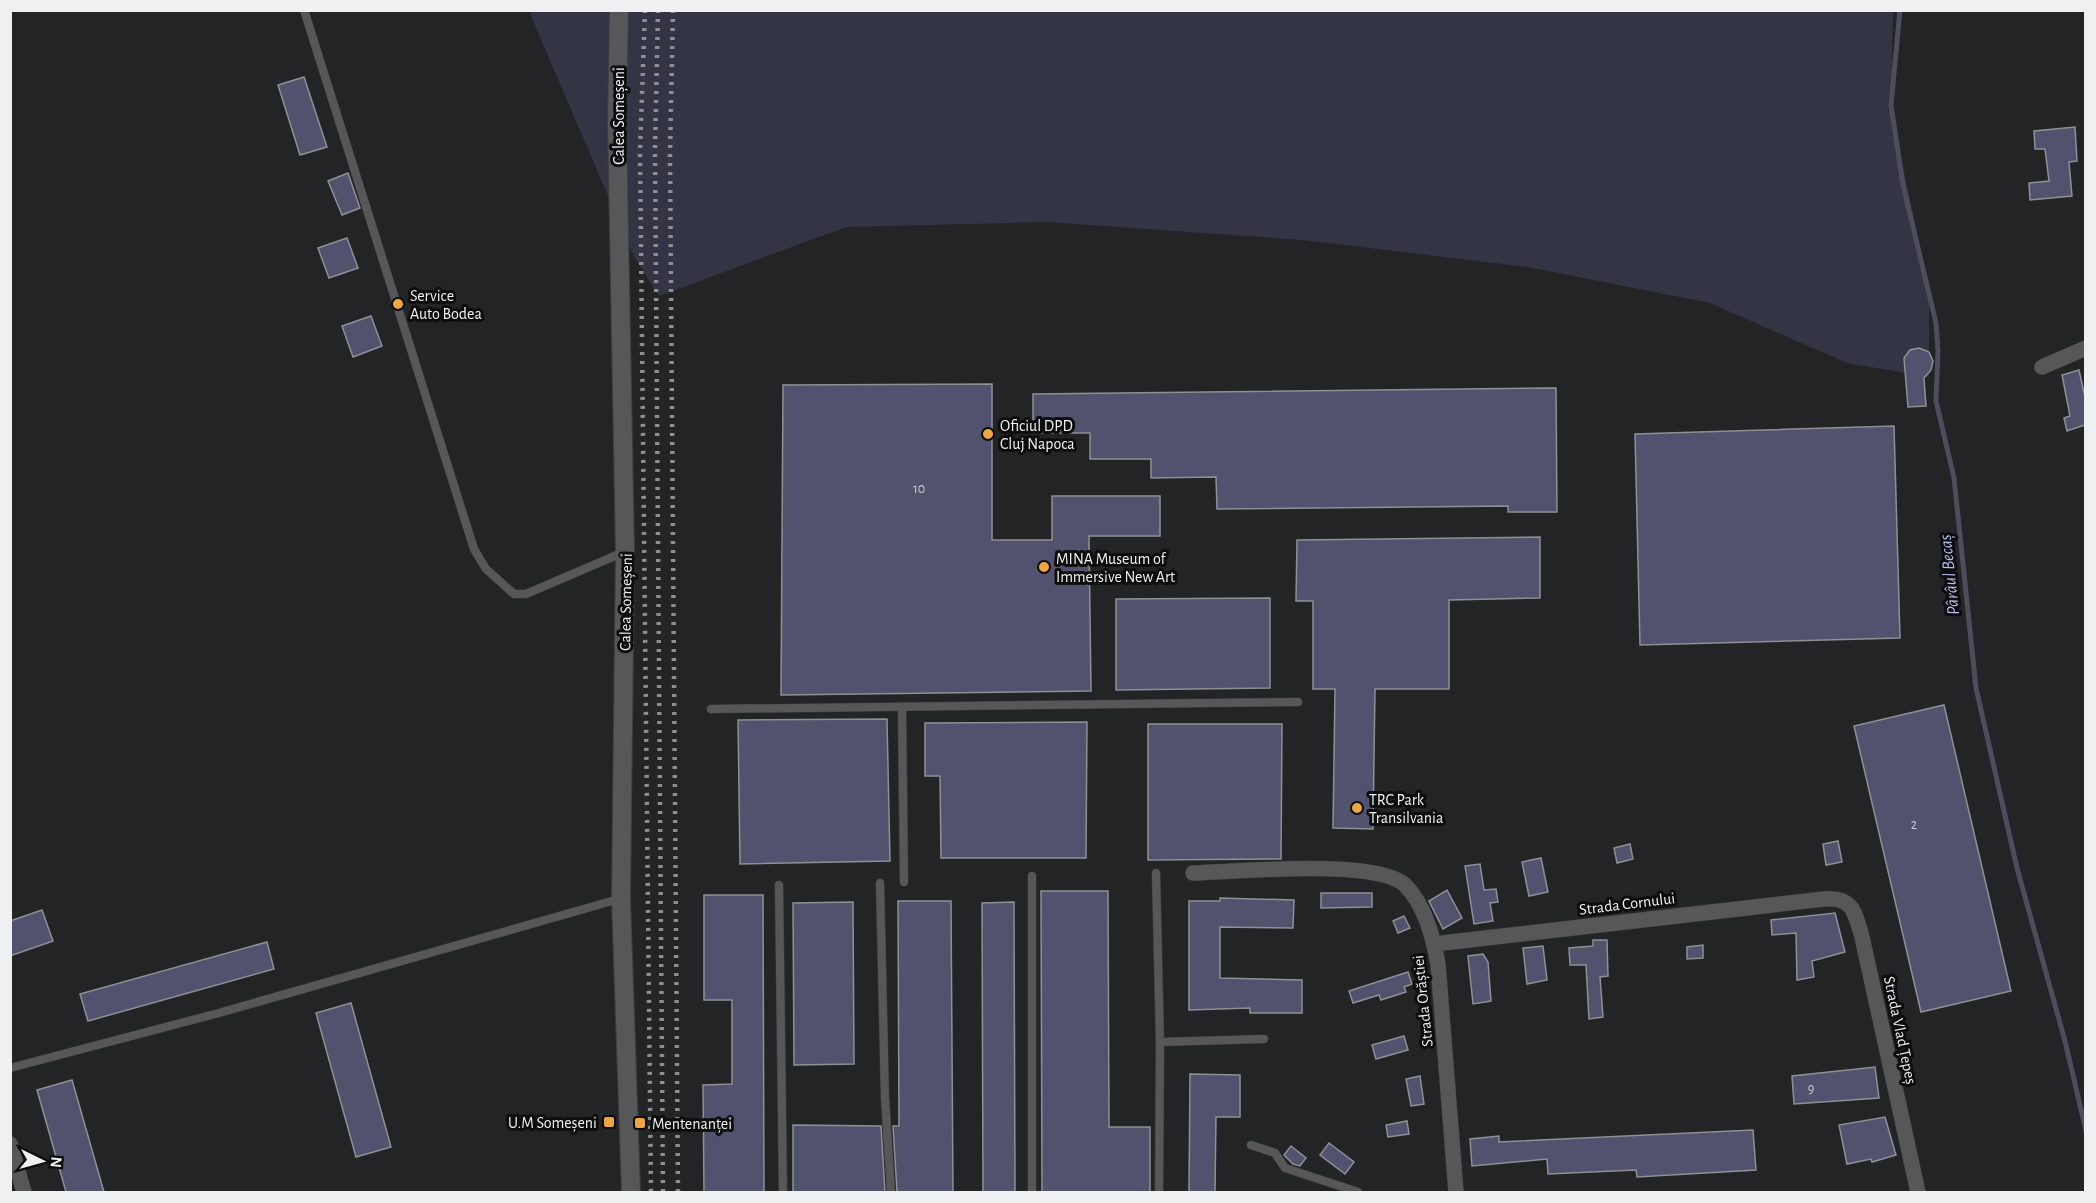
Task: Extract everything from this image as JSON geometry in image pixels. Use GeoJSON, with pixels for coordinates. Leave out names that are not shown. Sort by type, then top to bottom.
{"type":"FeatureCollection","features":[{"type":"Feature","properties":{"kind":"main road","name":"Calea Someșeni"},"geometry":{"type":"LineString","coordinates":[[619,10],[617,124],[626,551],[621,899],[631,1192]]}},
{"type":"Feature","properties":{"kind":"street"},"geometry":{"type":"LineString","coordinates":[[2042,367],[2085,348]]}},
{"type":"Feature","properties":{"kind":"street","name":"Strada Orăștiei"},"geometry":{"type":"LineString","coordinates":[[1193,873],[1349,869],[1381,873],[1403,884],[1416,899],[1434,944],[1442,1009],[1456,1192]]}},
{"type":"Feature","properties":{"kind":"street","name":"Strada Vlad Țepeș"},"geometry":{"type":"LineString","coordinates":[[1824,899],[1838,898],[1846,901],[1857,920],[1918,1192]]}},
{"type":"Feature","properties":{"kind":"street","name":"Strada Cornului"},"geometry":{"type":"LineString","coordinates":[[1434,944],[1824,899]]}},
{"type":"Feature","properties":{"kind":"street"},"geometry":{"type":"LineString","coordinates":[[10,1144],[24,1192]]}},
{"type":"Feature","properties":{"kind":"lane"},"geometry":{"type":"LineString","coordinates":[[304,10],[474,549],[502,585],[514,594],[526,594],[626,551]]}},
{"type":"Feature","properties":{"kind":"lane"},"geometry":{"type":"LineString","coordinates":[[711,709],[1298,702]]}},
{"type":"Feature","properties":{"kind":"lane"},"geometry":{"type":"LineString","coordinates":[[902,707],[904,882]]}},
{"type":"Feature","properties":{"kind":"lane"},"geometry":{"type":"LineString","coordinates":[[1156,873],[1160,1042],[1159,1192]]}},
{"type":"Feature","properties":{"kind":"lane"},"geometry":{"type":"LineString","coordinates":[[1032,876],[1032,1192]]}},
{"type":"Feature","properties":{"kind":"lane"},"geometry":{"type":"LineString","coordinates":[[880,883],[885,1098],[891,1192]]}},
{"type":"Feature","properties":{"kind":"lane"},"geometry":{"type":"LineString","coordinates":[[779,885],[783,1192]]}},
{"type":"Feature","properties":{"kind":"lane"},"geometry":{"type":"LineString","coordinates":[[10,1068],[219,1013],[621,899]]}},
{"type":"Feature","properties":{"kind":"lane"},"geometry":{"type":"LineString","coordinates":[[1160,1042],[1264,1039]]}},
{"type":"Feature","properties":{"kind":"lane"},"geometry":{"type":"LineString","coordinates":[[1251,1145],[1275,1153],[1285,1168],[1358,1192]]}},
{"type":"Feature","properties":{"kind":"shaded area"},"geometry":{"type":"Polygon","coordinates":[[[531,10],[1893,11],[1891,108],[1929,292],[1929,377],[1847,363],[1710,303],[1528,267],[1303,240],[1047,222],[846,227],[659,296],[634,256],[531,16],[531,10]]]}},
{"type":"Feature","properties":{"kind":"building"},"geometry":{"type":"Polygon","coordinates":[[[304,77],[327,147],[300,155],[278,85],[304,77]]]}},
{"type":"Feature","properties":{"kind":"building"},"geometry":{"type":"Polygon","coordinates":[[[2075,127],[2077,161],[2069,162],[2072,196],[2030,200],[2029,183],[2049,181],[2045,149],[2035,149],[2034,131],[2075,127]]]}},
{"type":"Feature","properties":{"kind":"building"},"geometry":{"type":"Polygon","coordinates":[[[348,173],[360,208],[342,215],[328,181],[348,173]]]}},
{"type":"Feature","properties":{"kind":"building"},"geometry":{"type":"Polygon","coordinates":[[[347,238],[358,268],[329,278],[318,248],[347,238]]]}},
{"type":"Feature","properties":{"kind":"building"},"geometry":{"type":"Polygon","coordinates":[[[371,316],[382,346],[353,357],[342,326],[371,316]]]}},
{"type":"Feature","properties":{"kind":"building"},"geometry":{"type":"Polygon","coordinates":[[[1919,348],[1929,352],[1933,361],[1931,370],[1924,378],[1926,406],[1908,407],[1904,358],[1910,350],[1919,348]]]}},
{"type":"Feature","properties":{"kind":"building"},"geometry":{"type":"Polygon","coordinates":[[[2079,370],[2085,397],[2085,425],[2067,431],[2064,418],[2070,416],[2062,375],[2079,370]]]}},
{"type":"Feature","properties":{"kind":"building"},"geometry":{"type":"Polygon","coordinates":[[[992,384],[992,540],[1052,540],[1052,496],[1160,496],[1160,536],[1089,536],[1091,691],[781,695],[783,385],[992,384]]]}},
{"type":"Feature","properties":{"kind":"building"},"geometry":{"type":"Polygon","coordinates":[[[1556,388],[1557,512],[1508,512],[1508,506],[1217,509],[1216,477],[1151,478],[1151,459],[1090,459],[1090,433],[1033,433],[1033,394],[1556,388]]]}},
{"type":"Feature","properties":{"kind":"building"},"geometry":{"type":"Polygon","coordinates":[[[1894,426],[1900,638],[1640,645],[1635,434],[1894,426]]]}},
{"type":"Feature","properties":{"kind":"building"},"geometry":{"type":"Polygon","coordinates":[[[1540,537],[1540,598],[1449,600],[1449,689],[1375,689],[1373,829],[1333,828],[1335,689],[1313,689],[1313,601],[1296,601],[1297,540],[1540,537]]]}},
{"type":"Feature","properties":{"kind":"building"},"geometry":{"type":"Polygon","coordinates":[[[1270,598],[1270,688],[1116,690],[1116,599],[1270,598]]]}},
{"type":"Feature","properties":{"kind":"building"},"geometry":{"type":"Polygon","coordinates":[[[1944,705],[2011,991],[1921,1012],[1854,726],[1944,705]]]}},
{"type":"Feature","properties":{"kind":"building"},"geometry":{"type":"Polygon","coordinates":[[[887,719],[890,861],[740,864],[738,720],[887,719]]]}},
{"type":"Feature","properties":{"kind":"building"},"geometry":{"type":"Polygon","coordinates":[[[1087,722],[1086,858],[941,858],[940,776],[925,776],[925,723],[1087,722]]]}},
{"type":"Feature","properties":{"kind":"building"},"geometry":{"type":"Polygon","coordinates":[[[1148,724],[1282,724],[1281,859],[1148,860],[1148,724]]]}},
{"type":"Feature","properties":{"kind":"building"},"geometry":{"type":"Polygon","coordinates":[[[1838,841],[1842,862],[1826,865],[1823,844],[1838,841]]]}},
{"type":"Feature","properties":{"kind":"building"},"geometry":{"type":"Polygon","coordinates":[[[1630,844],[1633,859],[1617,863],[1614,848],[1630,844]]]}},
{"type":"Feature","properties":{"kind":"building"},"geometry":{"type":"Polygon","coordinates":[[[1541,858],[1548,892],[1529,896],[1522,862],[1541,858]]]}},
{"type":"Feature","properties":{"kind":"building"},"geometry":{"type":"Polygon","coordinates":[[[1480,864],[1484,890],[1496,889],[1498,902],[1490,903],[1493,921],[1474,924],[1465,866],[1480,864]]]}},
{"type":"Feature","properties":{"kind":"building"},"geometry":{"type":"Polygon","coordinates":[[[1447,890],[1462,918],[1443,929],[1429,901],[1447,890]]]}},
{"type":"Feature","properties":{"kind":"building"},"geometry":{"type":"Polygon","coordinates":[[[1041,891],[1108,891],[1109,1127],[1150,1127],[1150,1192],[1042,1192],[1041,891]]]}},
{"type":"Feature","properties":{"kind":"building"},"geometry":{"type":"Polygon","coordinates":[[[1321,893],[1372,893],[1372,907],[1321,908],[1321,893]]]}},
{"type":"Feature","properties":{"kind":"building"},"geometry":{"type":"Polygon","coordinates":[[[704,895],[763,895],[764,1192],[704,1192],[703,1085],[732,1084],[732,1000],[704,1000],[704,895]]]}},
{"type":"Feature","properties":{"kind":"building"},"geometry":{"type":"Polygon","coordinates":[[[1220,898],[1294,900],[1293,928],[1220,927],[1220,978],[1302,980],[1302,1013],[1250,1013],[1250,1008],[1189,1010],[1189,901],[1220,901],[1220,898]]]}},
{"type":"Feature","properties":{"kind":"building"},"geometry":{"type":"Polygon","coordinates":[[[898,901],[951,901],[953,1192],[897,1192],[893,1126],[899,1126],[898,901]]]}},
{"type":"Feature","properties":{"kind":"building"},"geometry":{"type":"Polygon","coordinates":[[[853,902],[854,1064],[794,1065],[793,903],[853,902]]]}},
{"type":"Feature","properties":{"kind":"building"},"geometry":{"type":"Polygon","coordinates":[[[1014,902],[1015,1192],[983,1192],[982,903],[1014,902]]]}},
{"type":"Feature","properties":{"kind":"building"},"geometry":{"type":"Polygon","coordinates":[[[42,910],[53,941],[10,956],[10,921],[42,910]]]}},
{"type":"Feature","properties":{"kind":"building"},"geometry":{"type":"Polygon","coordinates":[[[1835,913],[1845,952],[1812,961],[1814,977],[1797,980],[1796,933],[1772,935],[1771,920],[1835,913]]]}},
{"type":"Feature","properties":{"kind":"building"},"geometry":{"type":"Polygon","coordinates":[[[1404,916],[1410,928],[1398,933],[1393,921],[1404,916]]]}},
{"type":"Feature","properties":{"kind":"building"},"geometry":{"type":"Polygon","coordinates":[[[1593,940],[1607,940],[1608,976],[1600,977],[1603,1017],[1589,1019],[1586,965],[1570,965],[1569,948],[1593,946],[1593,940]]]}},
{"type":"Feature","properties":{"kind":"building"},"geometry":{"type":"Polygon","coordinates":[[[267,942],[274,969],[88,1021],[80,994],[267,942]]]}},
{"type":"Feature","properties":{"kind":"building"},"geometry":{"type":"Polygon","coordinates":[[[1703,945],[1703,958],[1687,959],[1687,947],[1703,945]]]}},
{"type":"Feature","properties":{"kind":"building"},"geometry":{"type":"Polygon","coordinates":[[[1543,946],[1547,980],[1527,984],[1523,948],[1543,946]]]}},
{"type":"Feature","properties":{"kind":"building"},"geometry":{"type":"Polygon","coordinates":[[[1483,954],[1488,962],[1491,1001],[1473,1004],[1468,956],[1483,954]]]}},
{"type":"Feature","properties":{"kind":"building"},"geometry":{"type":"Polygon","coordinates":[[[1408,972],[1412,984],[1404,987],[1406,992],[1381,1000],[1379,995],[1353,1003],[1349,991],[1408,972]]]}},
{"type":"Feature","properties":{"kind":"building"},"geometry":{"type":"Polygon","coordinates":[[[351,1003],[391,1147],[356,1157],[316,1013],[351,1003]]]}},
{"type":"Feature","properties":{"kind":"building"},"geometry":{"type":"Polygon","coordinates":[[[1404,1036],[1408,1050],[1376,1059],[1372,1045],[1404,1036]]]}},
{"type":"Feature","properties":{"kind":"building"},"geometry":{"type":"Polygon","coordinates":[[[1875,1067],[1879,1098],[1794,1104],[1792,1076],[1875,1067]]]}},
{"type":"Feature","properties":{"kind":"building"},"geometry":{"type":"Polygon","coordinates":[[[1190,1074],[1240,1075],[1240,1117],[1216,1117],[1215,1192],[1189,1192],[1190,1074]]]}},
{"type":"Feature","properties":{"kind":"building"},"geometry":{"type":"Polygon","coordinates":[[[1420,1076],[1424,1104],[1411,1106],[1406,1079],[1420,1076]]]}},
{"type":"Feature","properties":{"kind":"building"},"geometry":{"type":"Polygon","coordinates":[[[72,1080],[104,1192],[66,1192],[37,1090],[72,1080]]]}},
{"type":"Feature","properties":{"kind":"building"},"geometry":{"type":"Polygon","coordinates":[[[1885,1117],[1896,1155],[1872,1162],[1871,1159],[1847,1164],[1839,1125],[1885,1117]]]}},
{"type":"Feature","properties":{"kind":"building"},"geometry":{"type":"Polygon","coordinates":[[[1407,1121],[1409,1134],[1388,1137],[1386,1125],[1407,1121]]]}},
{"type":"Feature","properties":{"kind":"building"},"geometry":{"type":"Polygon","coordinates":[[[793,1125],[881,1126],[885,1192],[793,1192],[793,1125]]]}},
{"type":"Feature","properties":{"kind":"building"},"geometry":{"type":"Polygon","coordinates":[[[1753,1130],[1756,1170],[1637,1177],[1636,1170],[1548,1174],[1547,1159],[1472,1166],[1470,1139],[1499,1136],[1499,1142],[1753,1130]]]}},
{"type":"Feature","properties":{"kind":"building"},"geometry":{"type":"Polygon","coordinates":[[[1329,1143],[1354,1162],[1345,1174],[1320,1155],[1329,1143]]]}},
{"type":"Feature","properties":{"kind":"building"},"geometry":{"type":"Polygon","coordinates":[[[1291,1146],[1306,1158],[1300,1166],[1293,1164],[1284,1155],[1291,1146]]]}},
{"type":"Feature","properties":{"kind":"waterway","name":"Pârâul Becaș"},"geometry":{"type":"LineString","coordinates":[[1900,10],[1891,105],[1903,185],[1936,323],[1938,351],[1936,401],[1954,478],[1976,688],[2017,868],[2065,1041],[2086,1131]]}},
{"type":"Feature","properties":{"kind":"railway"},"geometry":{"type":"LineString","coordinates":[[645,10],[640,151],[651,1192]]}},
{"type":"Feature","properties":{"kind":"railway"},"geometry":{"type":"LineString","coordinates":[[658,10],[655,151],[663,1192]]}},
{"type":"Feature","properties":{"kind":"railway"},"geometry":{"type":"LineString","coordinates":[[673,10],[670,154],[678,1192]]}},
{"type":"Feature","properties":{"kind":"place","name":"Service Auto Bodea"},"geometry":{"type":"Point","coordinates":[398,304]}},
{"type":"Feature","properties":{"kind":"place","name":"Oficiul DPD Cluj Napoca"},"geometry":{"type":"Point","coordinates":[988,434]}},
{"type":"Feature","properties":{"kind":"place","name":"MINA Museum of Immersive New Art"},"geometry":{"type":"Point","coordinates":[1044,567]}},
{"type":"Feature","properties":{"kind":"place","name":"TRC Park Transilvania"},"geometry":{"type":"Point","coordinates":[1357,808]}},
{"type":"Feature","properties":{"kind":"place","name":"U.M Someșeni"},"geometry":{"type":"Point","coordinates":[609,1122]}},
{"type":"Feature","properties":{"kind":"place","name":"Mentenanței"},"geometry":{"type":"Point","coordinates":[640,1123]}}]}
